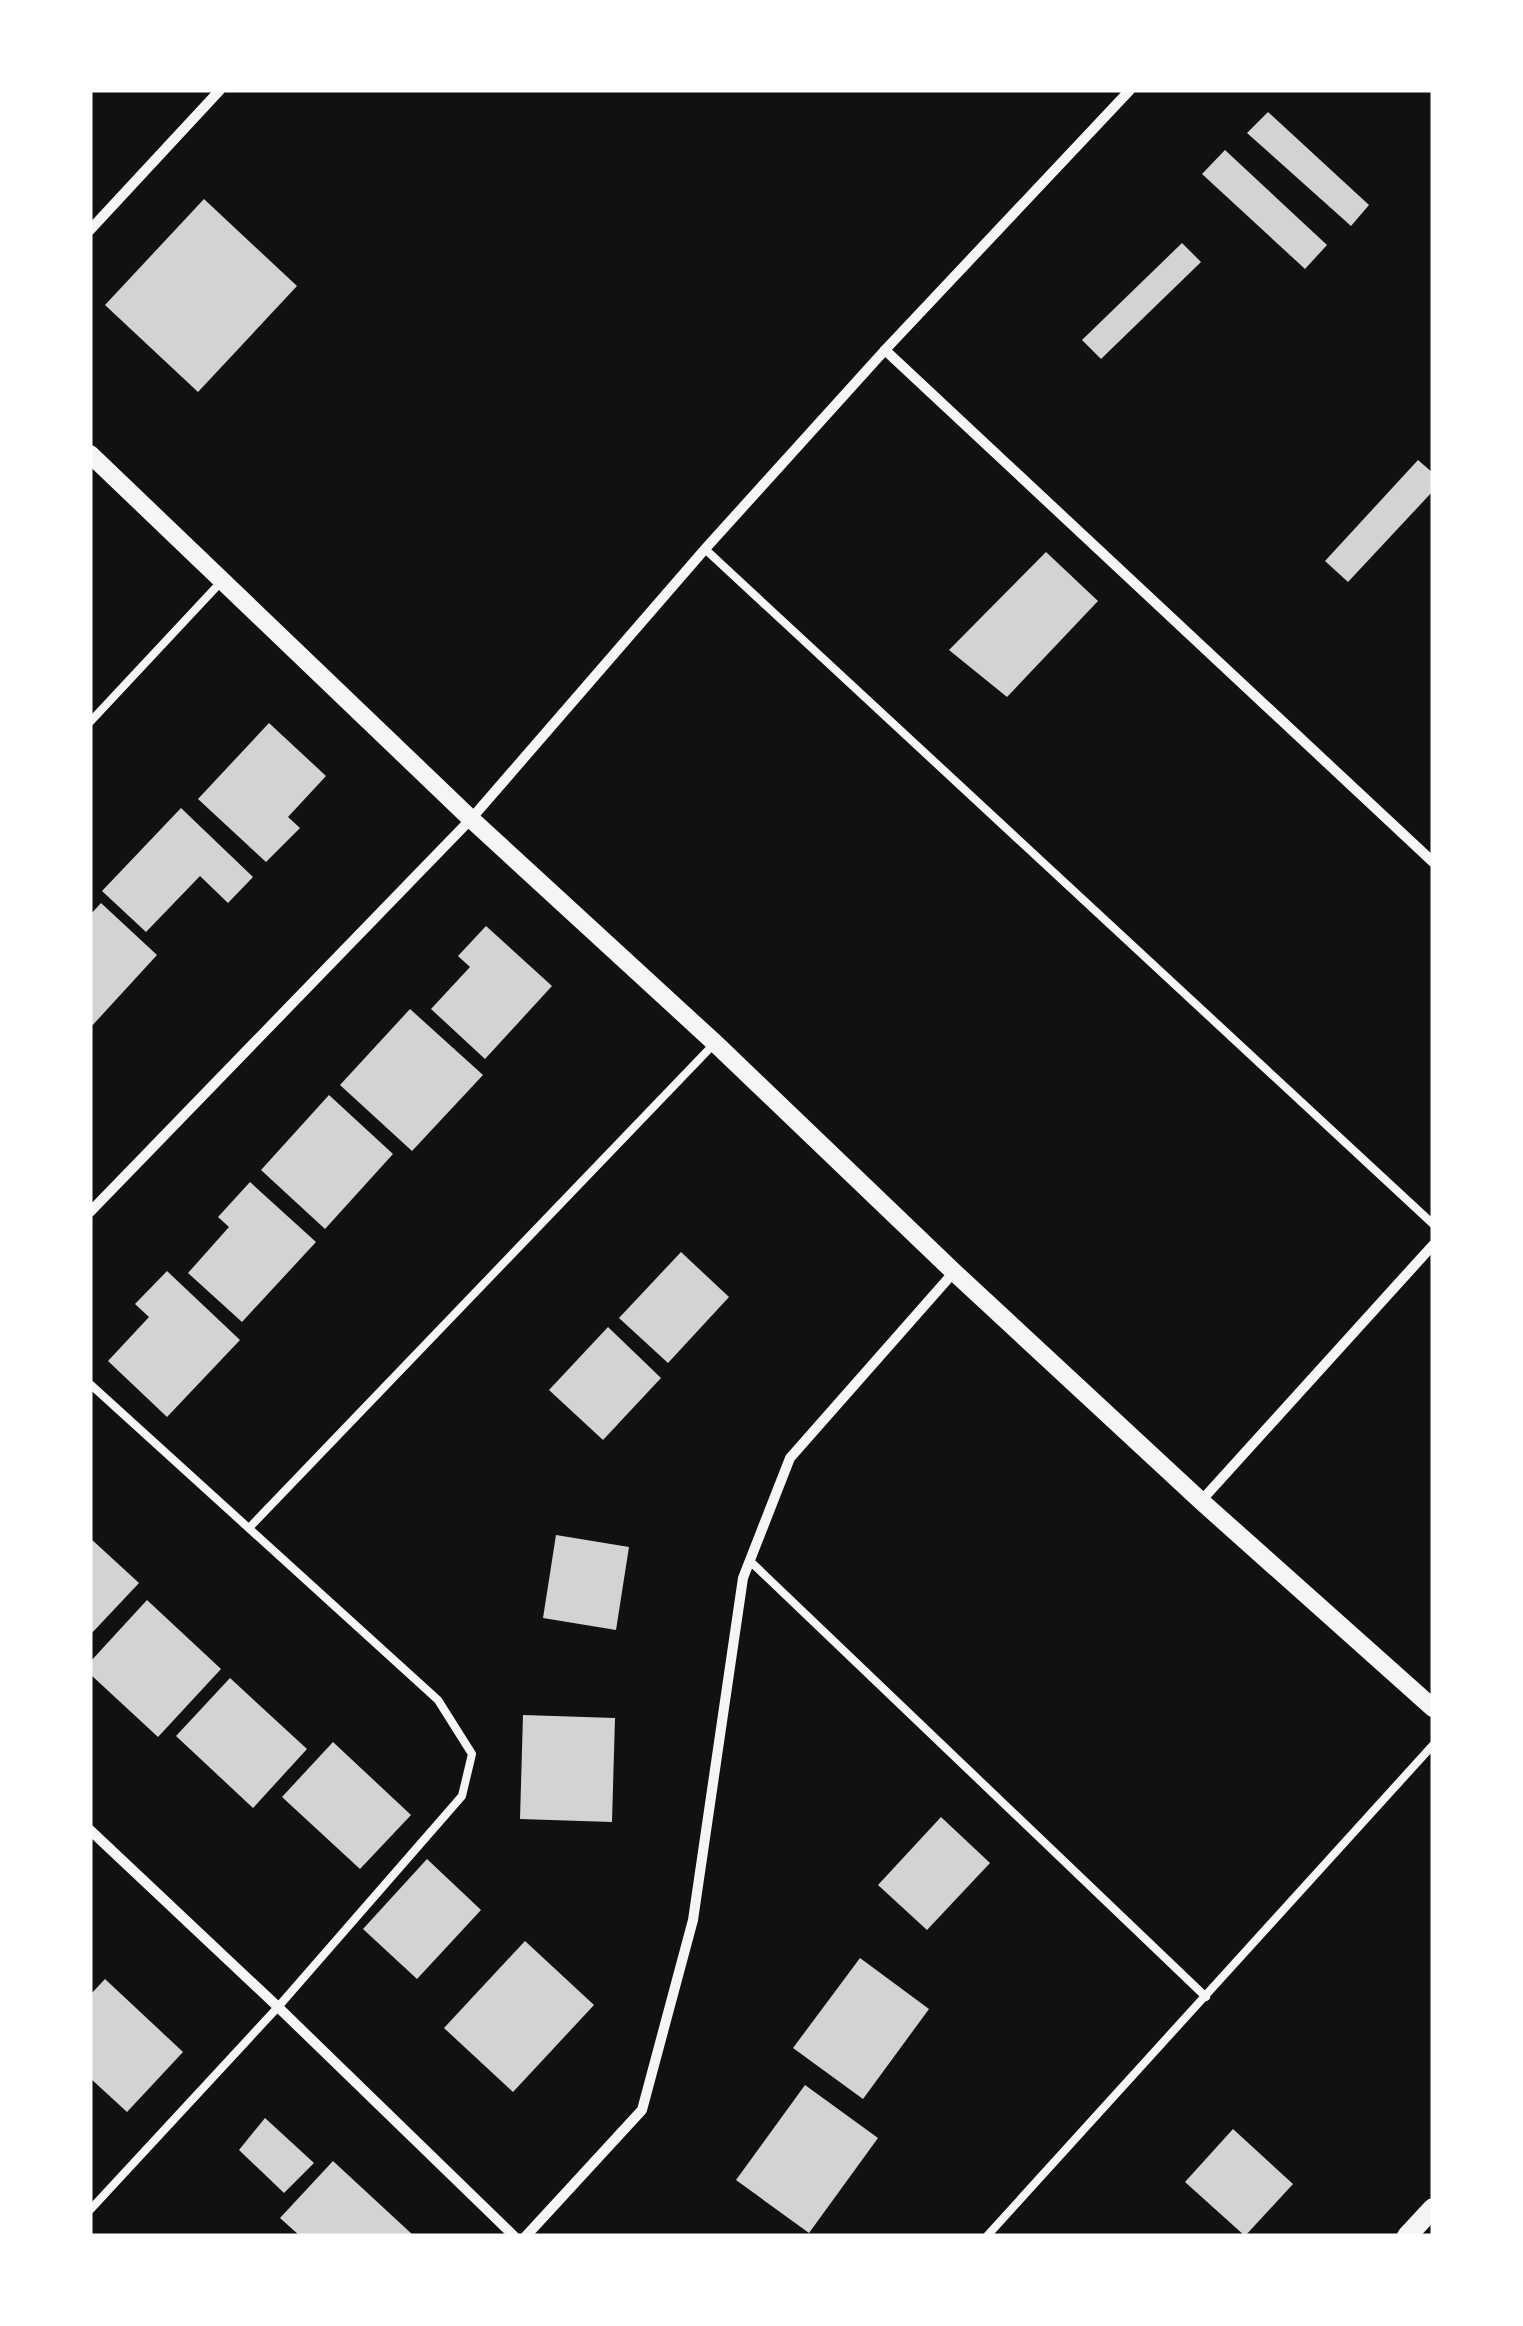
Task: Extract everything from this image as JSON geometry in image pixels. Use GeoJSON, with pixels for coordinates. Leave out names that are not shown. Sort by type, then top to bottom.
{"type":"FeatureCollection","features":[{"type":"Feature","properties":{"kind":"main road"},"geometry":{"type":"LineString","coordinates":[[1407,2236],[1433,2208]]}},
{"type":"Feature","properties":{"kind":"street"},"geometry":{"type":"LineString","coordinates":[[90,230],[220,90]]}},
{"type":"Feature","properties":{"kind":"street"},"geometry":{"type":"LineString","coordinates":[[90,1212],[471,818],[704,549],[1130,90]]}},
{"type":"Feature","properties":{"kind":"street"},"geometry":{"type":"LineString","coordinates":[[885,350],[1433,862]]}},
{"type":"Feature","properties":{"kind":"street"},"geometry":{"type":"LineString","coordinates":[[90,454],[954,1272],[1201,1501],[1433,1708]]}},
{"type":"Feature","properties":{"kind":"street"},"geometry":{"type":"LineString","coordinates":[[1201,1501],[1433,1245]]}},
{"type":"Feature","properties":{"kind":"street"},"geometry":{"type":"LineString","coordinates":[[526,2236],[642,2110],[693,1920],[742,1578],[790,1458],[954,1272]]}},
{"type":"Feature","properties":{"kind":"street"},"geometry":{"type":"LineString","coordinates":[[90,1830],[514,2236]]}},
{"type":"Feature","properties":{"kind":"lane"},"geometry":{"type":"LineString","coordinates":[[704,549],[1433,1224]]}},
{"type":"Feature","properties":{"kind":"lane"},"geometry":{"type":"LineString","coordinates":[[90,722],[222,581]]}},
{"type":"Feature","properties":{"kind":"lane"},"geometry":{"type":"LineString","coordinates":[[249,1528],[715,1043]]}},
{"type":"Feature","properties":{"kind":"lane"},"geometry":{"type":"LineString","coordinates":[[90,1384],[438,1700],[472,1754],[462,1796],[278,2007],[90,2210]]}},
{"type":"Feature","properties":{"kind":"lane"},"geometry":{"type":"LineString","coordinates":[[750,1561],[1206,1997]]}},
{"type":"Feature","properties":{"kind":"lane"},"geometry":{"type":"LineString","coordinates":[[986,2236],[1433,1745]]}},
{"type":"Feature","properties":{"kind":"building"},"geometry":{"type":"Polygon","coordinates":[[[1268,112],[1369,205],[1351,226],[1247,133],[1268,112]]]}},
{"type":"Feature","properties":{"kind":"building"},"geometry":{"type":"Polygon","coordinates":[[[1225,150],[1327,245],[1305,269],[1202,174],[1225,150]]]}},
{"type":"Feature","properties":{"kind":"building"},"geometry":{"type":"Polygon","coordinates":[[[204,199],[297,286],[198,392],[105,305],[204,199]]]}},
{"type":"Feature","properties":{"kind":"building"},"geometry":{"type":"Polygon","coordinates":[[[1182,243],[1201,262],[1101,359],[1082,340],[1182,243]]]}},
{"type":"Feature","properties":{"kind":"building"},"geometry":{"type":"Polygon","coordinates":[[[1418,460],[1433,473],[1433,491],[1348,582],[1325,561],[1418,460]]]}},
{"type":"Feature","properties":{"kind":"building"},"geometry":{"type":"Polygon","coordinates":[[[1046,552],[1098,601],[1007,697],[949,650],[1046,552]]]}},
{"type":"Feature","properties":{"kind":"building"},"geometry":{"type":"Polygon","coordinates":[[[269,723],[326,776],[288,817],[300,828],[266,862],[198,799],[269,723]]]}},
{"type":"Feature","properties":{"kind":"building"},"geometry":{"type":"Polygon","coordinates":[[[181,808],[253,877],[228,903],[200,876],[146,932],[102,891],[181,808]]]}},
{"type":"Feature","properties":{"kind":"building"},"geometry":{"type":"Polygon","coordinates":[[[101,903],[157,955],[90,1028],[90,915],[101,903]]]}},
{"type":"Feature","properties":{"kind":"building"},"geometry":{"type":"Polygon","coordinates":[[[486,926],[552,986],[485,1059],[431,1009],[470,967],[458,956],[486,926]]]}},
{"type":"Feature","properties":{"kind":"building"},"geometry":{"type":"Polygon","coordinates":[[[410,1009],[483,1075],[412,1151],[340,1085],[410,1009]]]}},
{"type":"Feature","properties":{"kind":"building"},"geometry":{"type":"Polygon","coordinates":[[[329,1095],[393,1154],[325,1229],[261,1170],[329,1095]]]}},
{"type":"Feature","properties":{"kind":"building"},"geometry":{"type":"Polygon","coordinates":[[[250,1182],[316,1242],[242,1322],[188,1273],[229,1227],[218,1217],[250,1182]]]}},
{"type":"Feature","properties":{"kind":"building"},"geometry":{"type":"Polygon","coordinates":[[[681,1252],[729,1297],[668,1363],[619,1318],[681,1252]]]}},
{"type":"Feature","properties":{"kind":"building"},"geometry":{"type":"Polygon","coordinates":[[[167,1271],[240,1340],[167,1417],[108,1361],[149,1317],[135,1304],[167,1271]]]}},
{"type":"Feature","properties":{"kind":"building"},"geometry":{"type":"Polygon","coordinates":[[[608,1327],[661,1378],[603,1440],[549,1390],[608,1327]]]}},
{"type":"Feature","properties":{"kind":"building"},"geometry":{"type":"Polygon","coordinates":[[[556,1535],[629,1547],[616,1630],[543,1618],[556,1535]]]}},
{"type":"Feature","properties":{"kind":"building"},"geometry":{"type":"Polygon","coordinates":[[[90,1538],[139,1583],[90,1635],[90,1538]]]}},
{"type":"Feature","properties":{"kind":"building"},"geometry":{"type":"Polygon","coordinates":[[[147,1600],[221,1669],[158,1737],[90,1674],[90,1662],[147,1600]]]}},
{"type":"Feature","properties":{"kind":"building"},"geometry":{"type":"Polygon","coordinates":[[[230,1678],[307,1749],[253,1808],[176,1736],[230,1678]]]}},
{"type":"Feature","properties":{"kind":"building"},"geometry":{"type":"Polygon","coordinates":[[[523,1715],[615,1718],[612,1822],[520,1819],[523,1715]]]}},
{"type":"Feature","properties":{"kind":"building"},"geometry":{"type":"Polygon","coordinates":[[[333,1742],[411,1815],[360,1869],[282,1797],[333,1742]]]}},
{"type":"Feature","properties":{"kind":"building"},"geometry":{"type":"Polygon","coordinates":[[[941,1817],[990,1863],[927,1930],[878,1885],[941,1817]]]}},
{"type":"Feature","properties":{"kind":"building"},"geometry":{"type":"Polygon","coordinates":[[[427,1859],[481,1910],[417,1979],[363,1929],[427,1859]]]}},
{"type":"Feature","properties":{"kind":"building"},"geometry":{"type":"Polygon","coordinates":[[[525,1941],[594,2005],[513,2092],[444,2028],[525,1941]]]}},
{"type":"Feature","properties":{"kind":"building"},"geometry":{"type":"Polygon","coordinates":[[[860,1958],[929,2009],[863,2099],[793,2048],[860,1958]]]}},
{"type":"Feature","properties":{"kind":"building"},"geometry":{"type":"Polygon","coordinates":[[[105,1979],[183,2052],[127,2112],[90,2078],[90,1995],[105,1979]]]}},
{"type":"Feature","properties":{"kind":"building"},"geometry":{"type":"Polygon","coordinates":[[[805,2085],[878,2138],[809,2233],[736,2180],[805,2085]]]}},
{"type":"Feature","properties":{"kind":"building"},"geometry":{"type":"Polygon","coordinates":[[[265,2118],[314,2163],[284,2193],[239,2150],[265,2118]]]}},
{"type":"Feature","properties":{"kind":"building"},"geometry":{"type":"Polygon","coordinates":[[[1233,2129],[1293,2184],[1245,2236],[1185,2182],[1233,2129]]]}},
{"type":"Feature","properties":{"kind":"building"},"geometry":{"type":"Polygon","coordinates":[[[333,2161],[414,2236],[300,2236],[280,2218],[333,2161]]]}}]}
